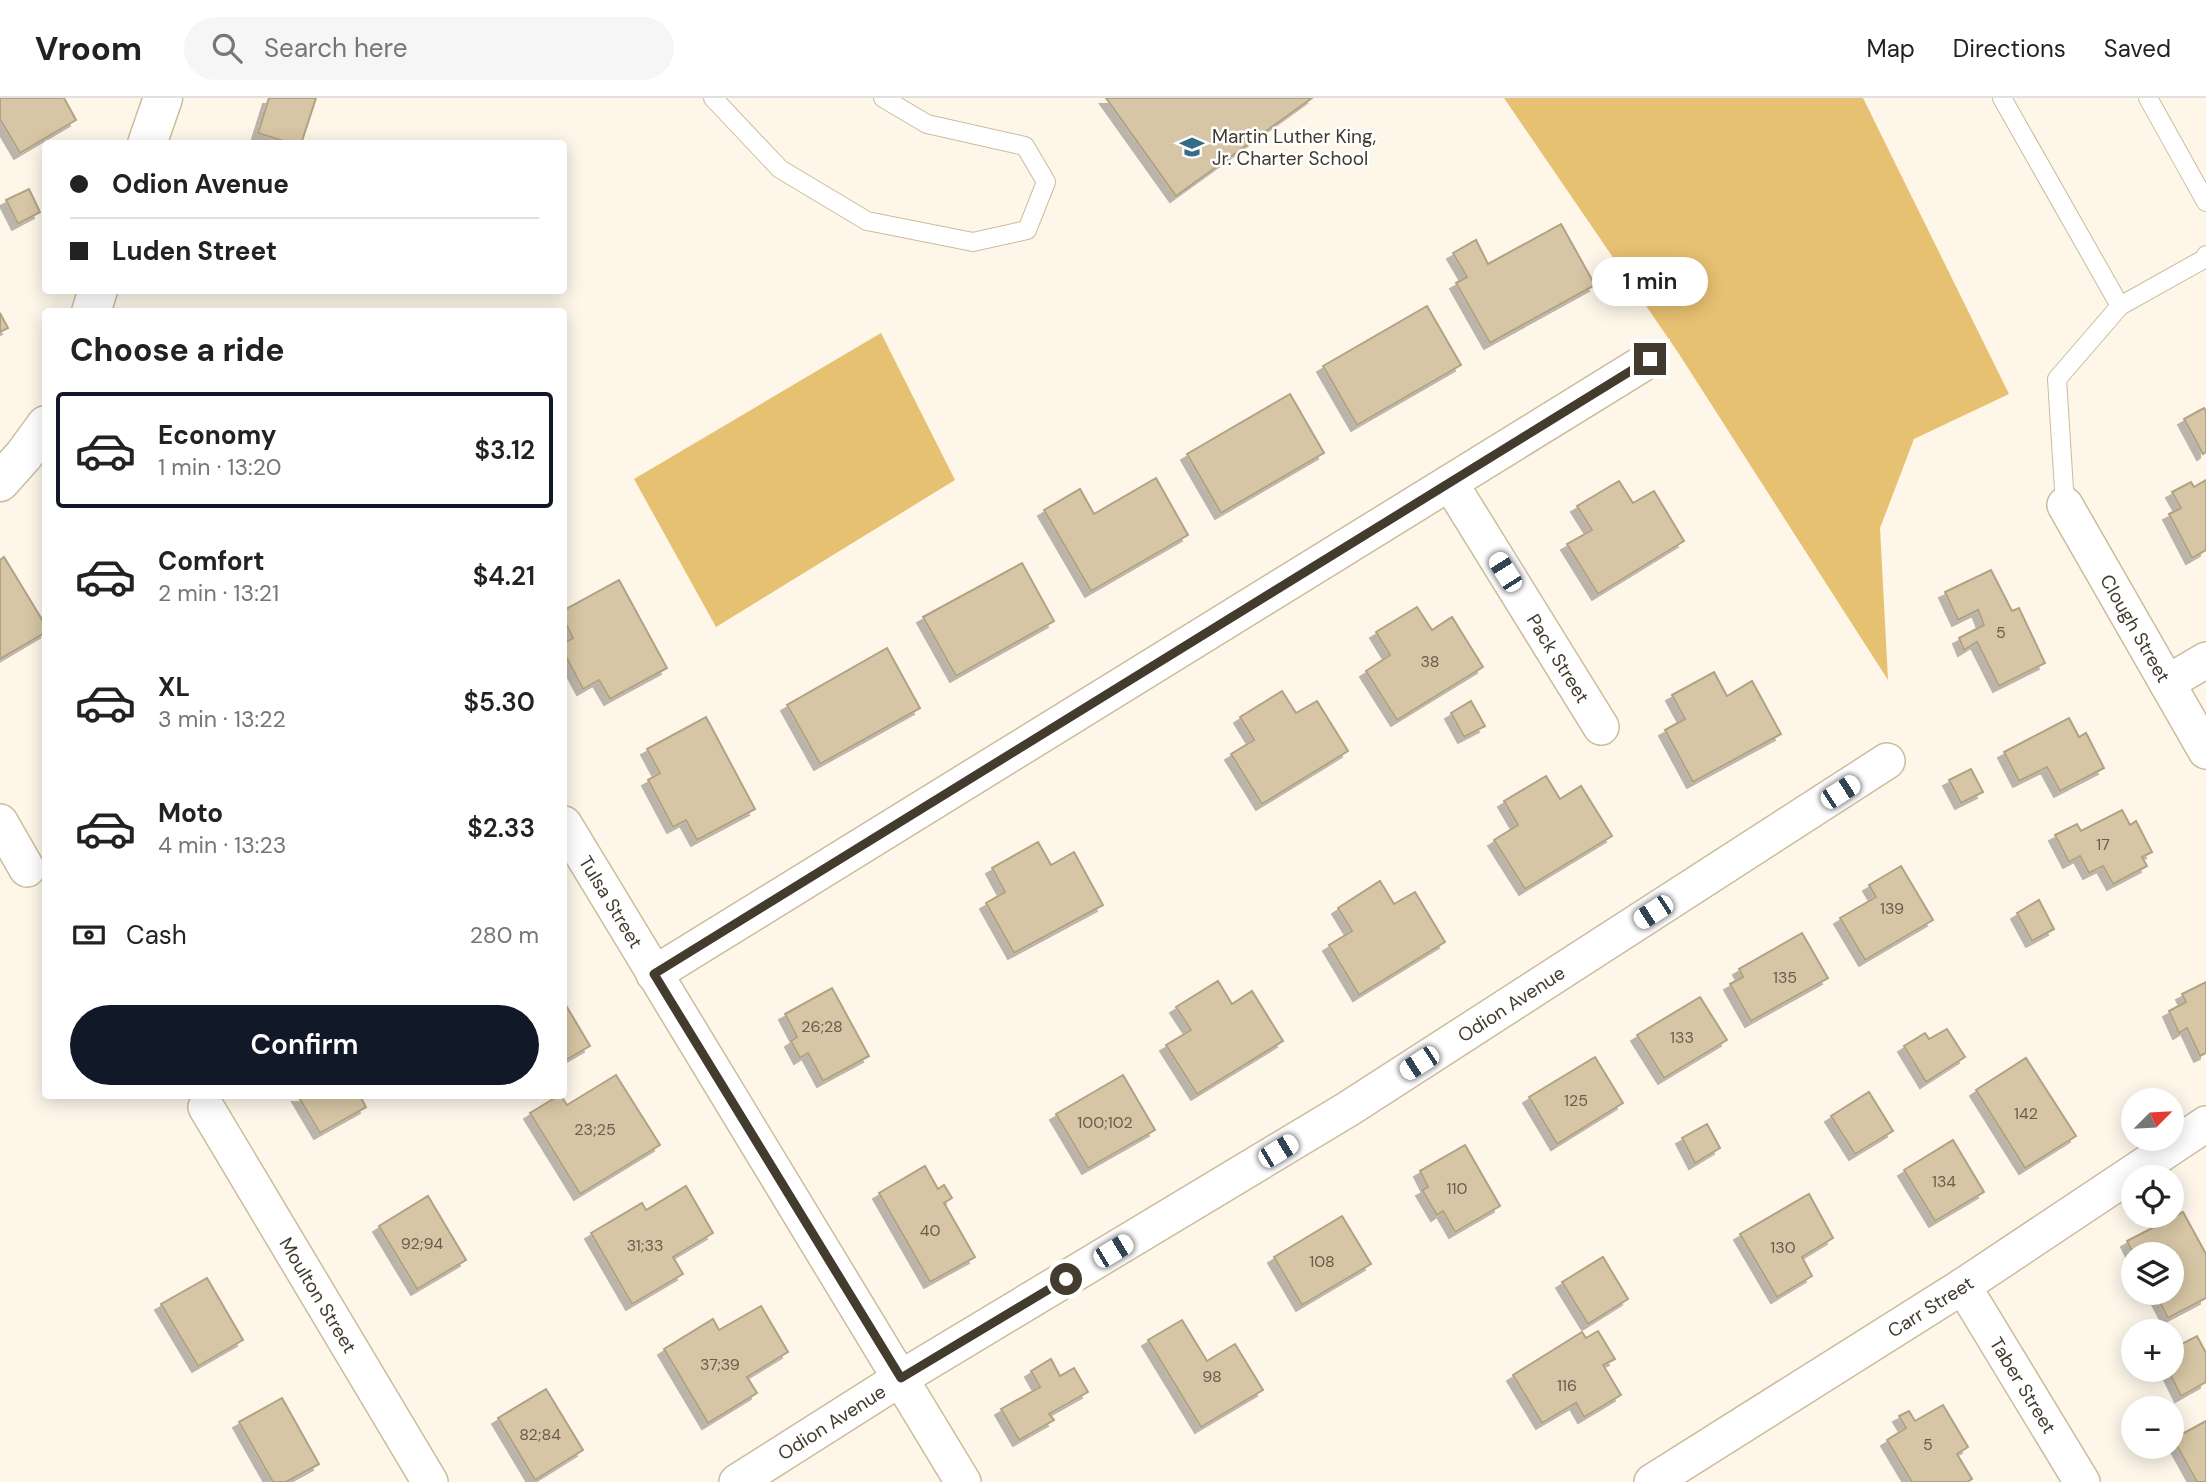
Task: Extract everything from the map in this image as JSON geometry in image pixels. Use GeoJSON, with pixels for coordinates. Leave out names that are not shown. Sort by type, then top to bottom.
{"type":"FeatureCollection","features":[{"type":"Feature","properties":{"kind":"street"},"geometry":{"type":"LineString","coordinates":[[149,140],[163,98]]}},
{"type":"Feature","properties":{"kind":"street"},"geometry":{"type":"LineString","coordinates":[[654,974],[1650,359]]}},
{"type":"Feature","properties":{"kind":"street"},"geometry":{"type":"LineString","coordinates":[[0,482],[42,430]]}},
{"type":"Feature","properties":{"kind":"street","name":"Pack Street"},"geometry":{"type":"LineString","coordinates":[[1450,482],[1601,727]]}},
{"type":"Feature","properties":{"kind":"street","name":"Clough Street"},"geometry":{"type":"LineString","coordinates":[[2065,505],[2206,751]]}},
{"type":"Feature","properties":{"kind":"street"},"geometry":{"type":"LineString","coordinates":[[2167,682],[2206,660]]}},
{"type":"Feature","properties":{"kind":"street","name":"Odion Avenue"},"geometry":{"type":"LineString","coordinates":[[737,1482],[901,1378],[1348,1109],[1887,761]]}},
{"type":"Feature","properties":{"kind":"street"},"geometry":{"type":"LineString","coordinates":[[0,821],[27,869]]}},
{"type":"Feature","properties":{"kind":"street","name":"Tulsa Street"},"geometry":{"type":"LineString","coordinates":[[567,829],[963,1482]]}},
{"type":"Feature","properties":{"kind":"street","name":"Moulton Street"},"geometry":{"type":"LineString","coordinates":[[206,1107],[430,1482]]}},
{"type":"Feature","properties":{"kind":"street","name":"Carr Street"},"geometry":{"type":"LineString","coordinates":[[1652,1482],[1964,1286],[2206,1125]]}},
{"type":"Feature","properties":{"kind":"street","name":"Taber Street"},"geometry":{"type":"LineString","coordinates":[[1964,1286],[2082,1482]]}},
{"type":"Feature","properties":{"kind":"lane"},"geometry":{"type":"LineString","coordinates":[[713,98],[780,169],[867,221],[973,242],[1027,230],[1046,182],[1025,146],[928,124],[883,98]]}},
{"type":"Feature","properties":{"kind":"lane"},"geometry":{"type":"LineString","coordinates":[[2002,98],[2120,306]]}},
{"type":"Feature","properties":{"kind":"lane"},"geometry":{"type":"LineString","coordinates":[[2148,98],[2206,202]]}},
{"type":"Feature","properties":{"kind":"lane"},"geometry":{"type":"LineString","coordinates":[[2065,505],[2057,379],[2120,306],[2204,259],[2206,255]]}},
{"type":"Feature","properties":{"kind":"shaded area"},"geometry":{"type":"Polygon","coordinates":[[[1504,98],[1863,98],[2009,394],[1914,439],[1880,528],[1888,680],[1679,354],[1504,98]]]}},
{"type":"Feature","properties":{"kind":"shaded area"},"geometry":{"type":"Polygon","coordinates":[[[881,333],[955,480],[716,627],[634,479],[881,333]]]}},
{"type":"Feature","properties":{"kind":"building"},"geometry":{"type":"Polygon","coordinates":[[[0,98],[64,98],[76,120],[20,153],[0,119],[0,98]]]}},
{"type":"Feature","properties":{"kind":"building"},"geometry":{"type":"Polygon","coordinates":[[[269,98],[316,98],[302,140],[280,140],[258,133],[269,98]]]}},
{"type":"Feature","properties":{"kind":"building","name":"Martin Luther King, Jr. Charter School"},"geometry":{"type":"Polygon","coordinates":[[[1106,98],[1312,98],[1176,196],[1106,98]]]}},
{"type":"Feature","properties":{"kind":"building"},"geometry":{"type":"Polygon","coordinates":[[[29,189],[40,212],[18,224],[6,200],[29,189]]]}},
{"type":"Feature","properties":{"kind":"building"},"geometry":{"type":"Polygon","coordinates":[[[1561,224],[1595,285],[1490,343],[1456,283],[1467,277],[1453,253],[1476,240],[1488,264],[1561,224]]]}},
{"type":"Feature","properties":{"kind":"building"},"geometry":{"type":"Polygon","coordinates":[[[1427,306],[1461,365],[1357,425],[1323,366],[1427,306]]]}},
{"type":"Feature","properties":{"kind":"building"},"geometry":{"type":"Polygon","coordinates":[[[0,313],[8,328],[0,332],[0,313]]]}},
{"type":"Feature","properties":{"kind":"building"},"geometry":{"type":"Polygon","coordinates":[[[1290,394],[1324,453],[1221,513],[1187,454],[1290,394]]]}},
{"type":"Feature","properties":{"kind":"building"},"geometry":{"type":"Polygon","coordinates":[[[2204,408],[2206,452],[2203,454],[2184,419],[2204,408]]]}},
{"type":"Feature","properties":{"kind":"building"},"geometry":{"type":"Polygon","coordinates":[[[1156,478],[1188,535],[1091,591],[1044,510],[1080,489],[1094,514],[1156,478]]]}},
{"type":"Feature","properties":{"kind":"building"},"geometry":{"type":"Polygon","coordinates":[[[2206,480],[2206,550],[2192,558],[2169,514],[2181,508],[2172,492],[2191,482],[2194,487],[2206,480]]]}},
{"type":"Feature","properties":{"kind":"building"},"geometry":{"type":"Polygon","coordinates":[[[1619,481],[1633,503],[1654,491],[1684,541],[1598,594],[1567,544],[1592,530],[1577,506],[1619,481]]]}},
{"type":"Feature","properties":{"kind":"building"},"geometry":{"type":"Polygon","coordinates":[[[4,557],[42,619],[42,634],[0,659],[0,560],[4,557]]]}},
{"type":"Feature","properties":{"kind":"building"},"geometry":{"type":"Polygon","coordinates":[[[1022,563],[1054,621],[956,676],[923,617],[1022,563]]]}},
{"type":"Feature","properties":{"kind":"building"},"geometry":{"type":"Polygon","coordinates":[[[1991,570],[2012,611],[2019,608],[2045,663],[1999,686],[1977,642],[1964,650],[1959,638],[1984,625],[1978,610],[1958,620],[1945,592],[1991,570]]]}},
{"type":"Feature","properties":{"kind":"building"},"geometry":{"type":"Polygon","coordinates":[[[619,580],[667,668],[610,699],[599,680],[583,689],[567,659],[567,641],[573,638],[567,626],[567,608],[619,580]]]}},
{"type":"Feature","properties":{"kind":"building"},"geometry":{"type":"Polygon","coordinates":[[[1417,607],[1432,630],[1452,617],[1483,667],[1397,720],[1366,671],[1390,655],[1376,632],[1417,607]]]}},
{"type":"Feature","properties":{"kind":"building"},"geometry":{"type":"Polygon","coordinates":[[[887,648],[920,708],[820,764],[787,705],[887,648]]]}},
{"type":"Feature","properties":{"kind":"building"},"geometry":{"type":"Polygon","coordinates":[[[1714,672],[1727,696],[1752,681],[1781,734],[1693,782],[1665,730],[1685,719],[1672,695],[1714,672]]]}},
{"type":"Feature","properties":{"kind":"building"},"geometry":{"type":"Polygon","coordinates":[[[1282,691],[1296,713],[1317,701],[1348,751],[1262,804],[1231,754],[1254,740],[1240,717],[1282,691]]]}},
{"type":"Feature","properties":{"kind":"building"},"geometry":{"type":"Polygon","coordinates":[[[1471,701],[1485,726],[1464,737],[1451,713],[1471,701]]]}},
{"type":"Feature","properties":{"kind":"building"},"geometry":{"type":"Polygon","coordinates":[[[706,717],[755,809],[697,840],[686,820],[673,827],[648,780],[660,773],[647,749],[706,717]]]}},
{"type":"Feature","properties":{"kind":"building"},"geometry":{"type":"Polygon","coordinates":[[[2069,718],[2079,737],[2086,733],[2104,768],[2060,791],[2047,767],[2019,781],[2004,752],[2069,718]]]}},
{"type":"Feature","properties":{"kind":"building"},"geometry":{"type":"Polygon","coordinates":[[[1971,769],[1983,792],[1961,803],[1949,780],[1971,769]]]}},
{"type":"Feature","properties":{"kind":"building"},"geometry":{"type":"Polygon","coordinates":[[[1546,776],[1560,799],[1581,786],[1612,836],[1525,889],[1494,840],[1518,825],[1504,801],[1546,776]]]}},
{"type":"Feature","properties":{"kind":"building"},"geometry":{"type":"Polygon","coordinates":[[[2122,810],[2130,825],[2136,821],[2152,852],[2142,857],[2147,866],[2113,884],[2103,866],[2089,873],[2080,856],[2069,862],[2055,835],[2077,824],[2081,831],[2122,810]]]}},
{"type":"Feature","properties":{"kind":"building"},"geometry":{"type":"Polygon","coordinates":[[[1038,842],[1051,865],[1074,852],[1103,905],[1014,953],[986,903],[1005,892],[992,868],[1038,842]]]}},
{"type":"Feature","properties":{"kind":"building"},"geometry":{"type":"Polygon","coordinates":[[[1901,866],[1933,920],[1865,960],[1840,918],[1876,897],[1869,885],[1901,866]]]}},
{"type":"Feature","properties":{"kind":"building"},"geometry":{"type":"Polygon","coordinates":[[[1380,881],[1394,904],[1415,892],[1445,942],[1359,995],[1329,945],[1352,931],[1338,908],[1380,881]]]}},
{"type":"Feature","properties":{"kind":"building"},"geometry":{"type":"Polygon","coordinates":[[[2039,900],[2054,929],[2032,941],[2017,913],[2039,900]]]}},
{"type":"Feature","properties":{"kind":"building"},"geometry":{"type":"Polygon","coordinates":[[[1802,933],[1828,978],[1751,1021],[1730,984],[1743,977],[1739,969],[1802,933]]]}},
{"type":"Feature","properties":{"kind":"building"},"geometry":{"type":"Polygon","coordinates":[[[1218,981],[1232,1004],[1252,991],[1283,1041],[1197,1094],[1166,1045],[1191,1030],[1176,1007],[1218,981]]]}},
{"type":"Feature","properties":{"kind":"building"},"geometry":{"type":"Polygon","coordinates":[[[2206,982],[2206,1053],[2200,1056],[2187,1028],[2179,1033],[2169,1011],[2186,1002],[2182,994],[2206,982]]]}},
{"type":"Feature","properties":{"kind":"building"},"geometry":{"type":"Polygon","coordinates":[[[832,988],[869,1056],[823,1081],[808,1053],[800,1058],[791,1041],[797,1037],[785,1014],[832,988]]]}},
{"type":"Feature","properties":{"kind":"building"},"geometry":{"type":"Polygon","coordinates":[[[1700,997],[1727,1040],[1664,1078],[1637,1035],[1700,997]]]}},
{"type":"Feature","properties":{"kind":"building"},"geometry":{"type":"Polygon","coordinates":[[[567,1007],[590,1046],[567,1059],[567,1007]]]}},
{"type":"Feature","properties":{"kind":"building"},"geometry":{"type":"Polygon","coordinates":[[[1947,1029],[1965,1057],[1926,1082],[1904,1046],[1925,1033],[1929,1039],[1947,1029]]]}},
{"type":"Feature","properties":{"kind":"building"},"geometry":{"type":"Polygon","coordinates":[[[1595,1057],[1623,1103],[1557,1144],[1529,1097],[1595,1057]]]}},
{"type":"Feature","properties":{"kind":"building"},"geometry":{"type":"Polygon","coordinates":[[[2026,1058],[2076,1136],[2025,1168],[1976,1090],[2026,1058]]]}},
{"type":"Feature","properties":{"kind":"building"},"geometry":{"type":"Polygon","coordinates":[[[616,1075],[660,1145],[580,1194],[530,1113],[553,1099],[563,1099],[567,1105],[616,1075]]]}},
{"type":"Feature","properties":{"kind":"building"},"geometry":{"type":"Polygon","coordinates":[[[1123,1075],[1155,1130],[1088,1168],[1056,1114],[1123,1075]]]}},
{"type":"Feature","properties":{"kind":"building"},"geometry":{"type":"Polygon","coordinates":[[[1869,1092],[1893,1131],[1855,1154],[1831,1116],[1869,1092]]]}},
{"type":"Feature","properties":{"kind":"building"},"geometry":{"type":"Polygon","coordinates":[[[300,1099],[362,1099],[366,1107],[320,1133],[300,1099]]]}},
{"type":"Feature","properties":{"kind":"building"},"geometry":{"type":"Polygon","coordinates":[[[1707,1124],[1720,1148],[1695,1163],[1682,1138],[1707,1124]]]}},
{"type":"Feature","properties":{"kind":"building"},"geometry":{"type":"Polygon","coordinates":[[[1953,1140],[1984,1192],[1935,1221],[1904,1170],[1953,1140]]]}},
{"type":"Feature","properties":{"kind":"building"},"geometry":{"type":"Polygon","coordinates":[[[1465,1145],[1500,1206],[1455,1232],[1443,1211],[1437,1215],[1422,1190],[1428,1187],[1420,1171],[1465,1145]]]}},
{"type":"Feature","properties":{"kind":"building"},"geometry":{"type":"Polygon","coordinates":[[[925,1166],[938,1189],[944,1185],[952,1198],[944,1203],[975,1257],[930,1282],[879,1193],[925,1166]]]}},
{"type":"Feature","properties":{"kind":"building"},"geometry":{"type":"Polygon","coordinates":[[[686,1186],[713,1233],[673,1257],[683,1274],[632,1304],[591,1233],[642,1203],[646,1210],[686,1186]]]}},
{"type":"Feature","properties":{"kind":"building"},"geometry":{"type":"Polygon","coordinates":[[[1809,1194],[1833,1238],[1802,1257],[1812,1276],[1777,1297],[1740,1234],[1809,1194]]]}},
{"type":"Feature","properties":{"kind":"building"},"geometry":{"type":"Polygon","coordinates":[[[428,1196],[466,1260],[417,1289],[379,1226],[428,1196]]]}},
{"type":"Feature","properties":{"kind":"building"},"geometry":{"type":"Polygon","coordinates":[[[2184,1214],[2206,1254],[2206,1298],[2168,1318],[2161,1305],[2184,1305],[2184,1242],[2127,1241],[2152,1228],[2184,1228],[2184,1214]]]}},
{"type":"Feature","properties":{"kind":"building"},"geometry":{"type":"Polygon","coordinates":[[[1342,1216],[1371,1264],[1302,1305],[1274,1257],[1342,1216]]]}},
{"type":"Feature","properties":{"kind":"building"},"geometry":{"type":"Polygon","coordinates":[[[1603,1257],[1628,1299],[1588,1324],[1562,1282],[1603,1257]]]}},
{"type":"Feature","properties":{"kind":"building"},"geometry":{"type":"Polygon","coordinates":[[[207,1278],[243,1340],[198,1366],[161,1304],[207,1278]]]}},
{"type":"Feature","properties":{"kind":"building"},"geometry":{"type":"Polygon","coordinates":[[[761,1306],[788,1352],[747,1377],[757,1393],[708,1423],[664,1349],[713,1319],[719,1330],[761,1306]]]}},
{"type":"Feature","properties":{"kind":"building"},"geometry":{"type":"Polygon","coordinates":[[[1182,1320],[1207,1361],[1235,1344],[1263,1390],[1201,1427],[1148,1340],[1182,1320]]]}},
{"type":"Feature","properties":{"kind":"building"},"geometry":{"type":"Polygon","coordinates":[[[1598,1331],[1615,1359],[1603,1365],[1621,1395],[1584,1417],[1576,1403],[1542,1423],[1513,1375],[1582,1332],[1586,1338],[1598,1331]]]}},
{"type":"Feature","properties":{"kind":"building"},"geometry":{"type":"Polygon","coordinates":[[[2197,1336],[2206,1353],[2206,1382],[2181,1396],[2174,1382],[2184,1382],[2184,1343],[2197,1336]]]}},
{"type":"Feature","properties":{"kind":"building"},"geometry":{"type":"Polygon","coordinates":[[[1051,1359],[1060,1376],[1074,1368],[1088,1392],[1049,1414],[1054,1420],[1019,1440],[1001,1409],[1040,1387],[1031,1371],[1051,1359]]]}},
{"type":"Feature","properties":{"kind":"building"},"geometry":{"type":"Polygon","coordinates":[[[546,1389],[583,1450],[535,1480],[498,1418],[546,1389]]]}},
{"type":"Feature","properties":{"kind":"building"},"geometry":{"type":"Polygon","coordinates":[[[282,1398],[319,1464],[286,1482],[273,1482],[239,1422],[282,1398]]]}},
{"type":"Feature","properties":{"kind":"building"},"geometry":{"type":"Polygon","coordinates":[[[1943,1405],[1968,1447],[1957,1454],[1972,1479],[1967,1482],[1912,1482],[1887,1440],[1906,1428],[1899,1416],[1909,1411],[1915,1421],[1943,1405]]]}},
{"type":"Feature","properties":{"kind":"building"},"geometry":{"type":"Polygon","coordinates":[[[2206,1421],[2206,1482],[2197,1482],[2184,1459],[2184,1433],[2206,1421]]]}},
{"type":"Feature","properties":{"kind":"place","name":"Martin Luther King, Jr. Charter School"},"geometry":{"type":"Point","coordinates":[1192,147]}},
{"type":"Feature","properties":{"kind":"route"},"geometry":{"type":"LineString","coordinates":[[1066,1279],[901,1378],[654,974],[1650,359]]}}]}
